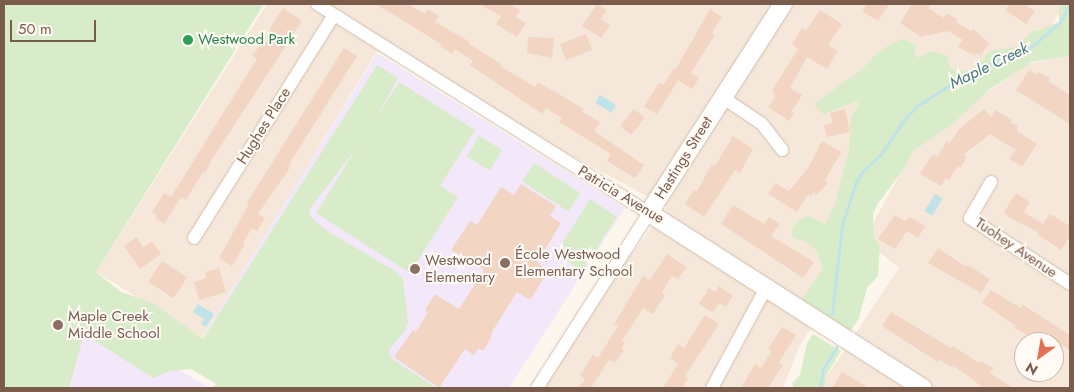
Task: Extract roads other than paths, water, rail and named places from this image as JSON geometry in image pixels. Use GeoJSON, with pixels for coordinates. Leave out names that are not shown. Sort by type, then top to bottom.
{"type":"FeatureCollection","features":[{"type":"Feature","properties":{"kind":"street","name":"Patricia Avenue"},"geometry":{"type":"LineString","coordinates":[[316,4],[923,388]]}},
{"type":"Feature","properties":{"kind":"street","name":"Hastings Street"},"geometry":{"type":"LineString","coordinates":[[537,388],[783,4]]}},
{"type":"Feature","properties":{"kind":"street","name":"Hughes Place"},"geometry":{"type":"LineString","coordinates":[[194,238],[334,15]]}},
{"type":"Feature","properties":{"kind":"street"},"geometry":{"type":"LineString","coordinates":[[722,97],[762,124],[782,150]]}},
{"type":"Feature","properties":{"kind":"street","name":"Tuohey Avenue"},"geometry":{"type":"LineString","coordinates":[[991,182],[970,218],[1070,284]]}},
{"type":"Feature","properties":{"kind":"street"},"geometry":{"type":"LineString","coordinates":[[712,388],[766,288]]}},
{"type":"Feature","properties":{"kind":"water"},"geometry":{"type":"Polygon","coordinates":[[[600,95],[616,105],[611,113],[595,103],[600,95]]]}},
{"type":"Feature","properties":{"kind":"water"},"geometry":{"type":"Polygon","coordinates":[[[935,194],[943,199],[932,216],[924,211],[935,194]]]}},
{"type":"Feature","properties":{"kind":"water"},"geometry":{"type":"Polygon","coordinates":[[[198,304],[214,314],[206,327],[201,324],[204,319],[193,312],[198,304]]]}},
{"type":"Feature","properties":{"kind":"waterway","name":"Maple Creek"},"geometry":{"type":"LineString","coordinates":[[832,314],[842,225],[856,182],[862,172],[881,154],[903,121],[917,106],[968,73],[1013,53],[1025,52],[1060,22],[1070,4]]}},
{"type":"Feature","properties":{"kind":"waterway","name":"Maple Creek"},"geometry":{"type":"LineString","coordinates":[[820,388],[823,369],[837,347]]}},
{"type":"Feature","properties":{"kind":"place","name":"Westwood Park"},"geometry":{"type":"Point","coordinates":[188,40]}},
{"type":"Feature","properties":{"kind":"place","name":"École Westwood Elementary School"},"geometry":{"type":"Point","coordinates":[505,263]}},
{"type":"Feature","properties":{"kind":"place","name":"Westwood Elementary"},"geometry":{"type":"Point","coordinates":[415,269]}},
{"type":"Feature","properties":{"kind":"place","name":"Maple Creek Middle School"},"geometry":{"type":"Point","coordinates":[58,325]}}]}
